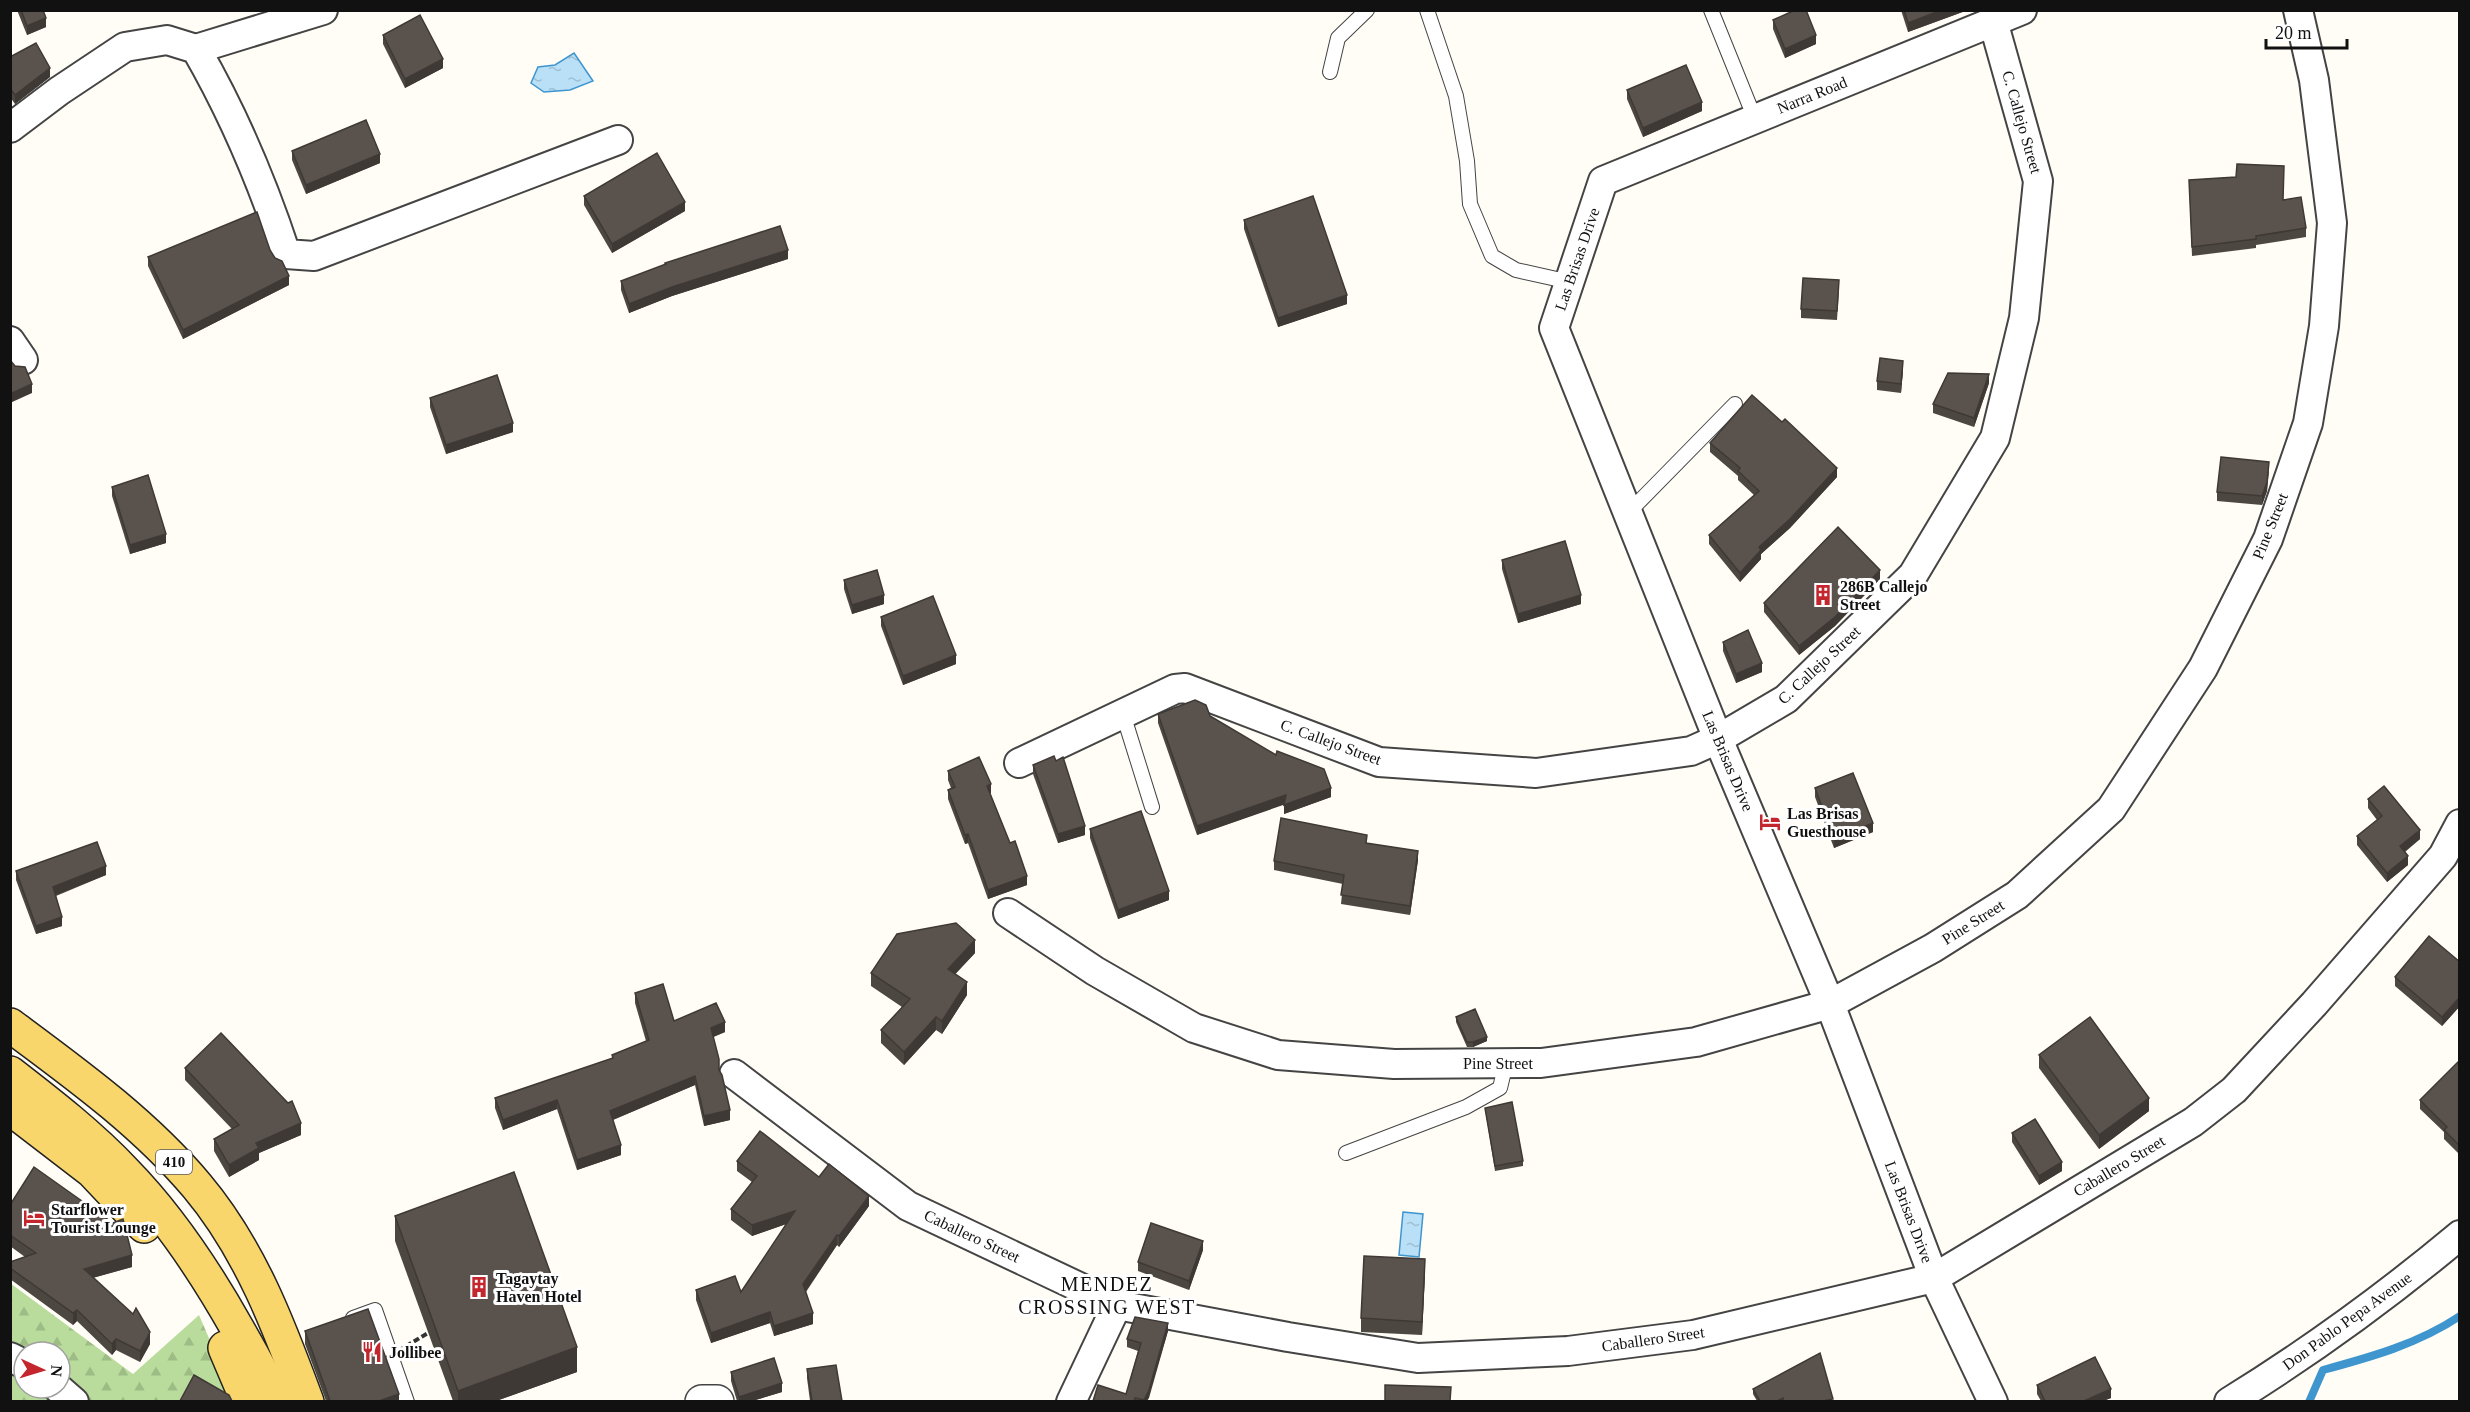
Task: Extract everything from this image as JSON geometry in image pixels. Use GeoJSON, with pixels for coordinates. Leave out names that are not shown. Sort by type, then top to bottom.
{"type":"FeatureCollection","features":[{"type":"Feature","properties":{"kind":"main road","name":"410"},"geometry":{"type":"LineString","coordinates":[[10,1025],[88,1083],[148,1134],[198,1187],[230,1232],[261,1285],[289,1341],[307,1401]]}},
{"type":"Feature","properties":{"kind":"main road"},"geometry":{"type":"LineString","coordinates":[[10,1073],[106,1152],[153,1204],[223,1302],[274,1401]]}},
{"type":"Feature","properties":{"kind":"main road"},"geometry":{"type":"LineString","coordinates":[[10,1108],[92,1171],[139,1219],[205,1309],[249,1401]]}},
{"type":"Feature","properties":{"kind":"street"},"geometry":{"type":"LineString","coordinates":[[10,128],[59,91],[125,47],[167,40],[196,49],[323,10]]}},
{"type":"Feature","properties":{"kind":"street","name":"Narra Road"},"geometry":{"type":"LineString","coordinates":[[1603,181],[2022,10]]}},
{"type":"Feature","properties":{"kind":"street","name":"Pine Street"},"geometry":{"type":"LineString","coordinates":[[1008,913],[1095,971],[1194,1028],[1278,1055],[1394,1064],[1541,1063],[1696,1042],[1830,1004],[1933,948],[2017,895],[2111,809],[2203,668],[2268,539],[2308,423],[2324,326],[2332,223],[2314,80],[2298,10]]}},
{"type":"Feature","properties":{"kind":"street","name":"C. Callejo Street"},"geometry":{"type":"LineString","coordinates":[[1018,763],[1175,689],[1185,688],[1379,762],[1536,773],[1691,751],[1718,739],[1786,699],[1913,575],[1995,438],[2024,318],[2038,181],[1993,21]]}},
{"type":"Feature","properties":{"kind":"street"},"geometry":{"type":"LineString","coordinates":[[196,49],[217,86],[273,214],[286,254],[314,256],[618,140]]}},
{"type":"Feature","properties":{"kind":"street","name":"Las Brisas Drive"},"geometry":{"type":"LineString","coordinates":[[1603,181],[1554,328],[1718,739],[1830,1004],[1934,1278],[1993,1401]]}},
{"type":"Feature","properties":{"kind":"street","name":"Caballero Street"},"geometry":{"type":"LineString","coordinates":[[734,1074],[908,1206],[1118,1305],[1288,1337],[1418,1358],[1568,1351],[1693,1335],[1934,1278],[2193,1122],[2234,1090],[2314,1004],[2443,856],[2460,824]]}},
{"type":"Feature","properties":{"kind":"street","name":"Don Pablo Pepa Avenue"},"geometry":{"type":"LineString","coordinates":[[2229,1401],[2305,1354],[2402,1283],[2460,1234]]}},
{"type":"Feature","properties":{"kind":"street"},"geometry":{"type":"LineString","coordinates":[[1071,1401],[1118,1305]]}},
{"type":"Feature","properties":{"kind":"street"},"geometry":{"type":"LineString","coordinates":[[702,1401],[717,1401]]}},
{"type":"Feature","properties":{"kind":"lane"},"geometry":{"type":"LineString","coordinates":[[1330,72],[1338,38],[1367,10]]}},
{"type":"Feature","properties":{"kind":"lane"},"geometry":{"type":"LineString","coordinates":[[1427,10],[1456,96],[1467,160],[1470,204],[1492,256],[1516,270],[1569,282]]}},
{"type":"Feature","properties":{"kind":"lane"},"geometry":{"type":"LineString","coordinates":[[1711,10],[1755,119]]}},
{"type":"Feature","properties":{"kind":"lane"},"geometry":{"type":"LineString","coordinates":[[1628,513],[1735,404]]}},
{"type":"Feature","properties":{"kind":"lane"},"geometry":{"type":"LineString","coordinates":[[1123,714],[1152,807]]}},
{"type":"Feature","properties":{"kind":"lane"},"geometry":{"type":"LineString","coordinates":[[1346,1153],[1466,1107],[1500,1088],[1506,1063]]}},
{"type":"Feature","properties":{"kind":"lane"},"geometry":{"type":"LineString","coordinates":[[345,1321],[375,1310],[407,1401]]}},
{"type":"Feature","properties":{"kind":"path"},"geometry":{"type":"LineString","coordinates":[[382,1360],[428,1333]]}},
{"type":"Feature","properties":{"kind":"green space"},"geometry":{"type":"Polygon","coordinates":[[[10,1283],[133,1374],[199,1315],[236,1401],[11,1401],[10,1283]]]}},
{"type":"Feature","properties":{"kind":"water"},"geometry":{"type":"Polygon","coordinates":[[[574,53],[593,81],[570,90],[544,92],[531,83],[538,67],[555,65],[574,53]]]}},
{"type":"Feature","properties":{"kind":"water"},"geometry":{"type":"Polygon","coordinates":[[[1403,1212],[1423,1214],[1419,1257],[1399,1255],[1403,1212]]]}},
{"type":"Feature","properties":{"kind":"building"},"geometry":{"type":"Polygon","coordinates":[[[21,10],[43,10],[46,18],[27,26],[21,10]]]}},
{"type":"Feature","properties":{"kind":"building"},"geometry":{"type":"Polygon","coordinates":[[[1795,10],[1806,10],[1816,35],[1785,49],[1773,20],[1795,10]]]}},
{"type":"Feature","properties":{"kind":"building"},"geometry":{"type":"Polygon","coordinates":[[[1904,10],[1942,10],[1908,23],[1904,10]]]}},
{"type":"Feature","properties":{"kind":"building"},"geometry":{"type":"Polygon","coordinates":[[[420,15],[443,59],[405,79],[383,35],[420,15]]]}},
{"type":"Feature","properties":{"kind":"building"},"geometry":{"type":"Polygon","coordinates":[[[36,43],[50,68],[15,95],[10,88],[10,57],[36,43]]]}},
{"type":"Feature","properties":{"kind":"building"},"geometry":{"type":"Polygon","coordinates":[[[1686,65],[1702,102],[1643,128],[1627,90],[1686,65]]]}},
{"type":"Feature","properties":{"kind":"building"},"geometry":{"type":"Polygon","coordinates":[[[366,120],[380,154],[306,185],[292,151],[366,120]]]}},
{"type":"Feature","properties":{"kind":"building"},"geometry":{"type":"Polygon","coordinates":[[[657,153],[685,202],[612,244],[584,196],[657,153]]]}},
{"type":"Feature","properties":{"kind":"building"},"geometry":{"type":"Polygon","coordinates":[[[2237,164],[2284,166],[2283,200],[2301,197],[2306,228],[2256,236],[2256,239],[2192,247],[2189,180],[2236,177],[2237,164]]]}},
{"type":"Feature","properties":{"kind":"building"},"geometry":{"type":"Polygon","coordinates":[[[1313,196],[1347,295],[1278,318],[1244,220],[1313,196]]]}},
{"type":"Feature","properties":{"kind":"building"},"geometry":{"type":"Polygon","coordinates":[[[257,212],[270,250],[275,258],[282,261],[289,276],[183,330],[148,257],[257,212]]]}},
{"type":"Feature","properties":{"kind":"building"},"geometry":{"type":"Polygon","coordinates":[[[780,226],[788,250],[672,287],[629,304],[621,281],[665,263],[780,226]]]}},
{"type":"Feature","properties":{"kind":"building"},"geometry":{"type":"Polygon","coordinates":[[[1803,278],[1839,280],[1837,311],[1801,309],[1803,278]]]}},
{"type":"Feature","properties":{"kind":"building"},"geometry":{"type":"Polygon","coordinates":[[[1880,358],[1903,361],[1901,384],[1877,381],[1880,358]]]}},
{"type":"Feature","properties":{"kind":"building"},"geometry":{"type":"Polygon","coordinates":[[[10,360],[15,366],[25,367],[32,384],[10,394],[10,360]]]}},
{"type":"Feature","properties":{"kind":"building"},"geometry":{"type":"Polygon","coordinates":[[[1948,373],[1989,374],[1974,418],[1933,404],[1948,373]]]}},
{"type":"Feature","properties":{"kind":"building"},"geometry":{"type":"Polygon","coordinates":[[[497,375],[513,423],[446,445],[430,398],[497,375]]]}},
{"type":"Feature","properties":{"kind":"building"},"geometry":{"type":"Polygon","coordinates":[[[1752,395],[1782,422],[1785,419],[1837,468],[1790,519],[1759,547],[1761,550],[1740,573],[1709,535],[1759,491],[1738,471],[1740,468],[1710,443],[1752,395]]]}},
{"type":"Feature","properties":{"kind":"building"},"geometry":{"type":"Polygon","coordinates":[[[2221,457],[2269,462],[2267,482],[2262,496],[2217,492],[2221,457]]]}},
{"type":"Feature","properties":{"kind":"building"},"geometry":{"type":"Polygon","coordinates":[[[148,475],[166,534],[130,545],[112,487],[148,475]]]}},
{"type":"Feature","properties":{"kind":"building"},"geometry":{"type":"Polygon","coordinates":[[[1838,527],[1880,570],[1835,617],[1799,646],[1764,603],[1838,527]]]}},
{"type":"Feature","properties":{"kind":"building"},"geometry":{"type":"Polygon","coordinates":[[[1565,541],[1581,595],[1518,614],[1502,560],[1565,541]]]}},
{"type":"Feature","properties":{"kind":"building"},"geometry":{"type":"Polygon","coordinates":[[[877,570],[884,595],[852,605],[844,580],[877,570]]]}},
{"type":"Feature","properties":{"kind":"building"},"geometry":{"type":"Polygon","coordinates":[[[933,596],[956,655],[903,676],[881,617],[933,596]]]}},
{"type":"Feature","properties":{"kind":"building"},"geometry":{"type":"Polygon","coordinates":[[[1748,630],[1762,663],[1736,674],[1723,642],[1748,630]]]}},
{"type":"Feature","properties":{"kind":"building"},"geometry":{"type":"Polygon","coordinates":[[[1195,700],[1206,705],[1210,716],[1276,755],[1277,751],[1324,769],[1331,788],[1284,805],[1286,795],[1197,826],[1158,714],[1195,700]]]}},
{"type":"Feature","properties":{"kind":"building"},"geometry":{"type":"Polygon","coordinates":[[[1054,756],[1056,761],[1063,757],[1085,826],[1058,834],[1033,765],[1054,756]]]}},
{"type":"Feature","properties":{"kind":"building"},"geometry":{"type":"Polygon","coordinates":[[[979,757],[991,784],[987,786],[1010,843],[1015,841],[1027,876],[988,890],[968,834],[965,835],[948,790],[955,787],[948,771],[979,757]]]}},
{"type":"Feature","properties":{"kind":"building"},"geometry":{"type":"Polygon","coordinates":[[[1853,773],[1873,823],[1834,839],[1815,788],[1853,773]]]}},
{"type":"Feature","properties":{"kind":"building"},"geometry":{"type":"Polygon","coordinates":[[[2384,786],[2420,830],[2400,846],[2408,856],[2387,873],[2357,836],[2382,816],[2368,799],[2384,786]]]}},
{"type":"Feature","properties":{"kind":"building"},"geometry":{"type":"Polygon","coordinates":[[[1141,811],[1169,891],[1118,910],[1090,829],[1141,811]]]}},
{"type":"Feature","properties":{"kind":"building"},"geometry":{"type":"Polygon","coordinates":[[[1281,818],[1367,835],[1366,843],[1418,851],[1410,906],[1341,895],[1344,875],[1274,861],[1281,818]]]}},
{"type":"Feature","properties":{"kind":"building"},"geometry":{"type":"Polygon","coordinates":[[[97,842],[106,866],[53,887],[62,917],[36,926],[16,871],[97,842]]]}},
{"type":"Feature","properties":{"kind":"building"},"geometry":{"type":"Polygon","coordinates":[[[956,923],[975,940],[948,969],[967,982],[942,1021],[936,1017],[904,1052],[881,1030],[910,999],[871,973],[897,934],[956,923]]]}},
{"type":"Feature","properties":{"kind":"building"},"geometry":{"type":"Polygon","coordinates":[[[2429,936],[2460,962],[2460,997],[2442,1017],[2395,977],[2429,936]]]}},
{"type":"Feature","properties":{"kind":"building"},"geometry":{"type":"Polygon","coordinates":[[[663,984],[674,1021],[716,1003],[725,1022],[711,1028],[730,1110],[704,1116],[695,1076],[610,1111],[621,1145],[577,1160],[557,1100],[503,1120],[495,1098],[613,1058],[612,1055],[649,1040],[635,993],[663,984]]]}},
{"type":"Feature","properties":{"kind":"building"},"geometry":{"type":"Polygon","coordinates":[[[1475,1009],[1487,1037],[1467,1042],[1456,1017],[1475,1009]]]}},
{"type":"Feature","properties":{"kind":"building"},"geometry":{"type":"Polygon","coordinates":[[[2090,1017],[2149,1098],[2099,1135],[2039,1055],[2090,1017]]]}},
{"type":"Feature","properties":{"kind":"building"},"geometry":{"type":"Polygon","coordinates":[[[221,1033],[288,1103],[292,1101],[301,1123],[256,1143],[259,1148],[229,1165],[214,1139],[239,1125],[185,1068],[221,1033]]]}},
{"type":"Feature","properties":{"kind":"building"},"geometry":{"type":"Polygon","coordinates":[[[2460,1060],[2460,1146],[2444,1130],[2447,1127],[2420,1100],[2460,1060]]]}},
{"type":"Feature","properties":{"kind":"building"},"geometry":{"type":"Polygon","coordinates":[[[1512,1102],[1523,1161],[1495,1166],[1485,1108],[1512,1102]]]}},
{"type":"Feature","properties":{"kind":"building"},"geometry":{"type":"Polygon","coordinates":[[[2035,1119],[2062,1162],[2039,1176],[2012,1133],[2035,1119]]]}},
{"type":"Feature","properties":{"kind":"building"},"geometry":{"type":"Polygon","coordinates":[[[760,1131],[819,1177],[829,1164],[869,1196],[839,1236],[837,1235],[803,1284],[813,1313],[774,1326],[770,1312],[711,1333],[696,1290],[735,1276],[741,1292],[795,1211],[752,1225],[731,1209],[757,1176],[737,1161],[760,1131]]]}},
{"type":"Feature","properties":{"kind":"building"},"geometry":{"type":"Polygon","coordinates":[[[34,1167],[113,1223],[123,1219],[132,1255],[84,1269],[133,1314],[136,1308],[150,1332],[140,1351],[116,1339],[112,1344],[77,1310],[73,1313],[10,1268],[10,1262],[36,1253],[10,1235],[10,1205],[34,1167]]]}},
{"type":"Feature","properties":{"kind":"building","name":"Tagaytay Haven Hotel"},"geometry":{"type":"Polygon","coordinates":[[[514,1172],[577,1347],[458,1391],[395,1216],[514,1172]]]}},
{"type":"Feature","properties":{"kind":"building"},"geometry":{"type":"Polygon","coordinates":[[[1151,1223],[1203,1241],[1189,1281],[1138,1262],[1151,1223]]]}},
{"type":"Feature","properties":{"kind":"building"},"geometry":{"type":"Polygon","coordinates":[[[1364,1256],[1425,1259],[1422,1322],[1361,1318],[1364,1256]]]}},
{"type":"Feature","properties":{"kind":"building"},"geometry":{"type":"Polygon","coordinates":[[[368,1309],[399,1394],[379,1401],[330,1401],[305,1331],[368,1309]]]}},
{"type":"Feature","properties":{"kind":"building"},"geometry":{"type":"Polygon","coordinates":[[[1135,1317],[1168,1323],[1144,1400],[1135,1398],[1134,1401],[1093,1401],[1098,1385],[1126,1394],[1141,1343],[1127,1339],[1135,1317]]]}},
{"type":"Feature","properties":{"kind":"building"},"geometry":{"type":"Polygon","coordinates":[[[1820,1353],[1833,1399],[1784,1401],[1783,1398],[1777,1401],[1760,1401],[1753,1389],[1820,1353]]]}},
{"type":"Feature","properties":{"kind":"building"},"geometry":{"type":"Polygon","coordinates":[[[2095,1357],[2111,1389],[2084,1401],[2045,1401],[2037,1385],[2095,1357]]]}},
{"type":"Feature","properties":{"kind":"building"},"geometry":{"type":"Polygon","coordinates":[[[774,1358],[782,1383],[739,1397],[731,1372],[774,1358]]]}},
{"type":"Feature","properties":{"kind":"building"},"geometry":{"type":"Polygon","coordinates":[[[836,1365],[842,1401],[812,1401],[807,1369],[836,1365]]]}},
{"type":"Feature","properties":{"kind":"building"},"geometry":{"type":"Polygon","coordinates":[[[194,1375],[229,1395],[232,1401],[180,1401],[194,1375]]]}},
{"type":"Feature","properties":{"kind":"building"},"geometry":{"type":"Polygon","coordinates":[[[1385,1385],[1451,1387],[1450,1401],[1385,1401],[1385,1385]]]}},
{"type":"Feature","properties":{"kind":"waterway"},"geometry":{"type":"LineString","coordinates":[[2309,1402],[2323,1370],[2411,1342],[2460,1316]]}},
{"type":"Feature","properties":{"kind":"place","name":"286B Callejo Street"},"geometry":{"type":"Point","coordinates":[1823,595]}},
{"type":"Feature","properties":{"kind":"place","name":"Las Brisas Guesthouse"},"geometry":{"type":"Point","coordinates":[1770,822]}},
{"type":"Feature","properties":{"kind":"place","name":"Starflower Tourist Lounge"},"geometry":{"type":"Point","coordinates":[34,1218]}},
{"type":"Feature","properties":{"kind":"place","name":"Tagaytay Haven Hotel"},"geometry":{"type":"Point","coordinates":[479,1287]}},
{"type":"Feature","properties":{"kind":"place","name":"Jollibee"},"geometry":{"type":"Point","coordinates":[372,1352]}},
{"type":"Feature","properties":{"kind":"district","name":"MENDEZ CROSSING WEST"},"geometry":{"type":"Point","coordinates":[1107,1296]}}]}
